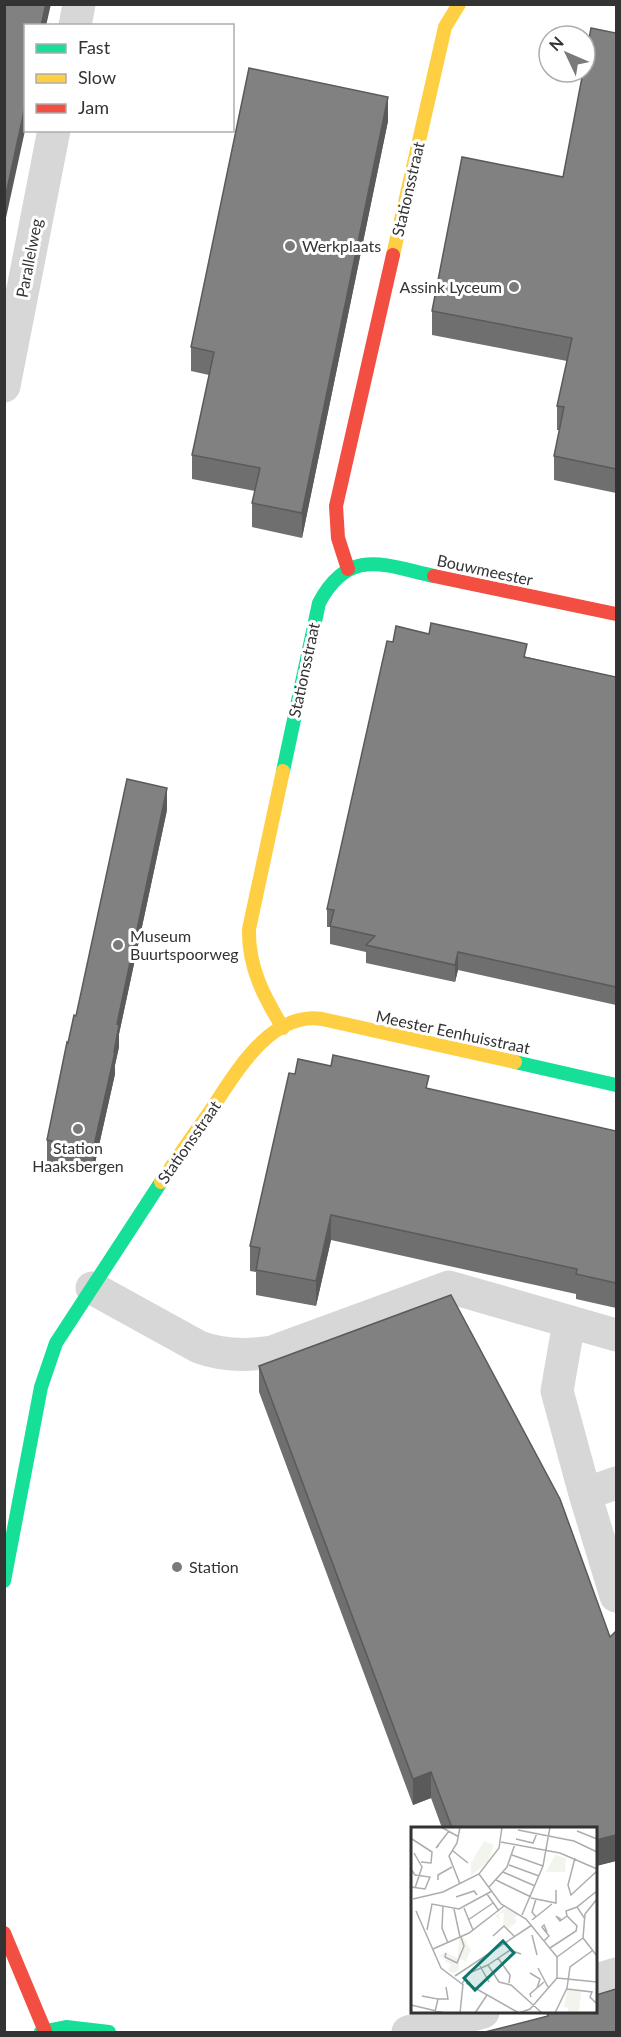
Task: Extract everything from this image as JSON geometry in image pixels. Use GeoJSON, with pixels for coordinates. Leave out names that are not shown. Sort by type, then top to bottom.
{"type":"FeatureCollection","features":[{"type":"Feature","properties":{"kind":"street"},"geometry":{"type":"LineString","coordinates":[[75,24],[79,4]]}},
{"type":"Feature","properties":{"kind":"street","name":"Stationsstraat"},"geometry":{"type":"LineString","coordinates":[[4,1581],[38,1398],[56,1343],[138,1215],[249,1054],[269,1036],[283,1028],[262,994],[255,977],[247,946],[249,929],[319,603],[332,580],[348,568],[334,527],[336,506],[445,27],[459,4]]}},
{"type":"Feature","properties":{"kind":"street","name":"Parallelweg"},"geometry":{"type":"LineString","coordinates":[[4,386],[54,132]]}},
{"type":"Feature","properties":{"kind":"street","name":"Bouwmeester"},"geometry":{"type":"LineString","coordinates":[[348,568],[372,563],[616,614]]}},
{"type":"Feature","properties":{"kind":"street","name":"Meester Eenhuisstraat"},"geometry":{"type":"LineString","coordinates":[[283,1028],[312,1018],[332,1021],[616,1085]]}},
{"type":"Feature","properties":{"kind":"street"},"geometry":{"type":"LineString","coordinates":[[92,1288],[199,1347],[212,1352],[240,1355],[272,1352],[449,1287],[616,1335]]}},
{"type":"Feature","properties":{"kind":"street"},"geometry":{"type":"LineString","coordinates":[[569,1322],[557,1392],[616,1596]]}},
{"type":"Feature","properties":{"kind":"street"},"geometry":{"type":"LineString","coordinates":[[585,1494],[616,1483]]}},
{"type":"Feature","properties":{"kind":"street"},"geometry":{"type":"LineString","coordinates":[[4,1933],[43,2032],[68,2026],[109,2032]]}},
{"type":"Feature","properties":{"kind":"street"},"geometry":{"type":"LineString","coordinates":[[597,1980],[616,1974]]}},
{"type":"Feature","properties":{"kind":"street"},"geometry":{"type":"LineString","coordinates":[[408,2032],[479,2013]]}},
{"type":"Feature","properties":{"kind":"building"},"geometry":{"type":"Polygon","coordinates":[[[4,4],[46,4],[41,24],[24,24],[24,111],[4,203],[4,4]]]}},
{"type":"Feature","properties":{"kind":"building"},"geometry":{"type":"Polygon","coordinates":[[[597,29],[616,33],[616,469],[554,456],[564,407],[557,406],[572,338],[432,311],[462,157],[563,177],[581,84],[597,84],[597,29]]]}},
{"type":"Feature","properties":{"kind":"building","name":"Werkplaats"},"geometry":{"type":"Polygon","coordinates":[[[249,68],[388,97],[302,513],[252,503],[260,468],[192,455],[214,352],[191,347],[249,68]]]}},
{"type":"Feature","properties":{"kind":"building"},"geometry":{"type":"Polygon","coordinates":[[[431,623],[527,644],[524,657],[616,677],[616,987],[458,952],[455,965],[366,945],[375,936],[330,926],[334,910],[327,909],[387,641],[393,642],[396,626],[429,634],[431,623]]]}},
{"type":"Feature","properties":{"kind":"building"},"geometry":{"type":"Polygon","coordinates":[[[127,779],[167,788],[117,1024],[119,1025],[115,1052],[93,1150],[47,1140],[127,779]]]}},
{"type":"Feature","properties":{"kind":"building"},"geometry":{"type":"Polygon","coordinates":[[[333,1055],[429,1076],[426,1088],[616,1131],[616,1283],[576,1274],[577,1269],[331,1215],[316,1281],[256,1270],[260,1248],[250,1246],[289,1073],[295,1074],[298,1059],[331,1066],[333,1055]]]}},
{"type":"Feature","properties":{"kind":"building"},"geometry":{"type":"Polygon","coordinates":[[[451,1295],[560,1499],[610,1637],[616,1631],[616,1835],[597,1840],[597,1827],[452,1827],[431,1772],[413,1779],[259,1366],[451,1295]]]}},
{"type":"Feature","properties":{"kind":"building"},"geometry":{"type":"Polygon","coordinates":[[[616,1989],[616,2032],[485,2032],[548,2016],[547,2013],[597,2013],[597,1995],[616,1989]]]}},
{"type":"Feature","properties":{"kind":"traffic: fast"},"geometry":{"type":"LineString","coordinates":[[283,771],[319,603],[331,585],[355,567],[369,564],[434,576]]}},
{"type":"Feature","properties":{"kind":"traffic: fast"},"geometry":{"type":"LineString","coordinates":[[515,1062],[616,1085]]}},
{"type":"Feature","properties":{"kind":"traffic: fast"},"geometry":{"type":"LineString","coordinates":[[4,1581],[41,1387],[56,1343],[161,1182]]}},
{"type":"Feature","properties":{"kind":"traffic: fast"},"geometry":{"type":"LineString","coordinates":[[41,2032],[66,2027],[109,2032]]}},
{"type":"Feature","properties":{"kind":"traffic: slow"},"geometry":{"type":"LineString","coordinates":[[393,255],[445,27],[459,4]]}},
{"type":"Feature","properties":{"kind":"traffic: slow"},"geometry":{"type":"LineString","coordinates":[[283,771],[249,929],[251,956],[258,981],[283,1028]]}},
{"type":"Feature","properties":{"kind":"traffic: slow"},"geometry":{"type":"LineString","coordinates":[[161,1182],[231,1079],[256,1048],[286,1025],[303,1019],[322,1019],[515,1062]]}},
{"type":"Feature","properties":{"kind":"traffic: jam"},"geometry":{"type":"LineString","coordinates":[[348,569],[338,538],[336,506],[393,255]]}},
{"type":"Feature","properties":{"kind":"traffic: jam"},"geometry":{"type":"LineString","coordinates":[[434,576],[616,614]]}},
{"type":"Feature","properties":{"kind":"traffic: jam"},"geometry":{"type":"LineString","coordinates":[[4,1933],[45,2031]]}},
{"type":"Feature","properties":{"kind":"place","name":"Werkplaats"},"geometry":{"type":"Point","coordinates":[290,246]}},
{"type":"Feature","properties":{"kind":"place","name":"Assink Lyceum"},"geometry":{"type":"Point","coordinates":[514,287]}},
{"type":"Feature","properties":{"kind":"place","name":"Museum Buurtspoorweg"},"geometry":{"type":"Point","coordinates":[118,945]}},
{"type":"Feature","properties":{"kind":"place","name":"Station Haaksbergen"},"geometry":{"type":"Point","coordinates":[78,1129]}},
{"type":"Feature","properties":{"kind":"place","name":"Station"},"geometry":{"type":"Point","coordinates":[177,1567]}}]}
